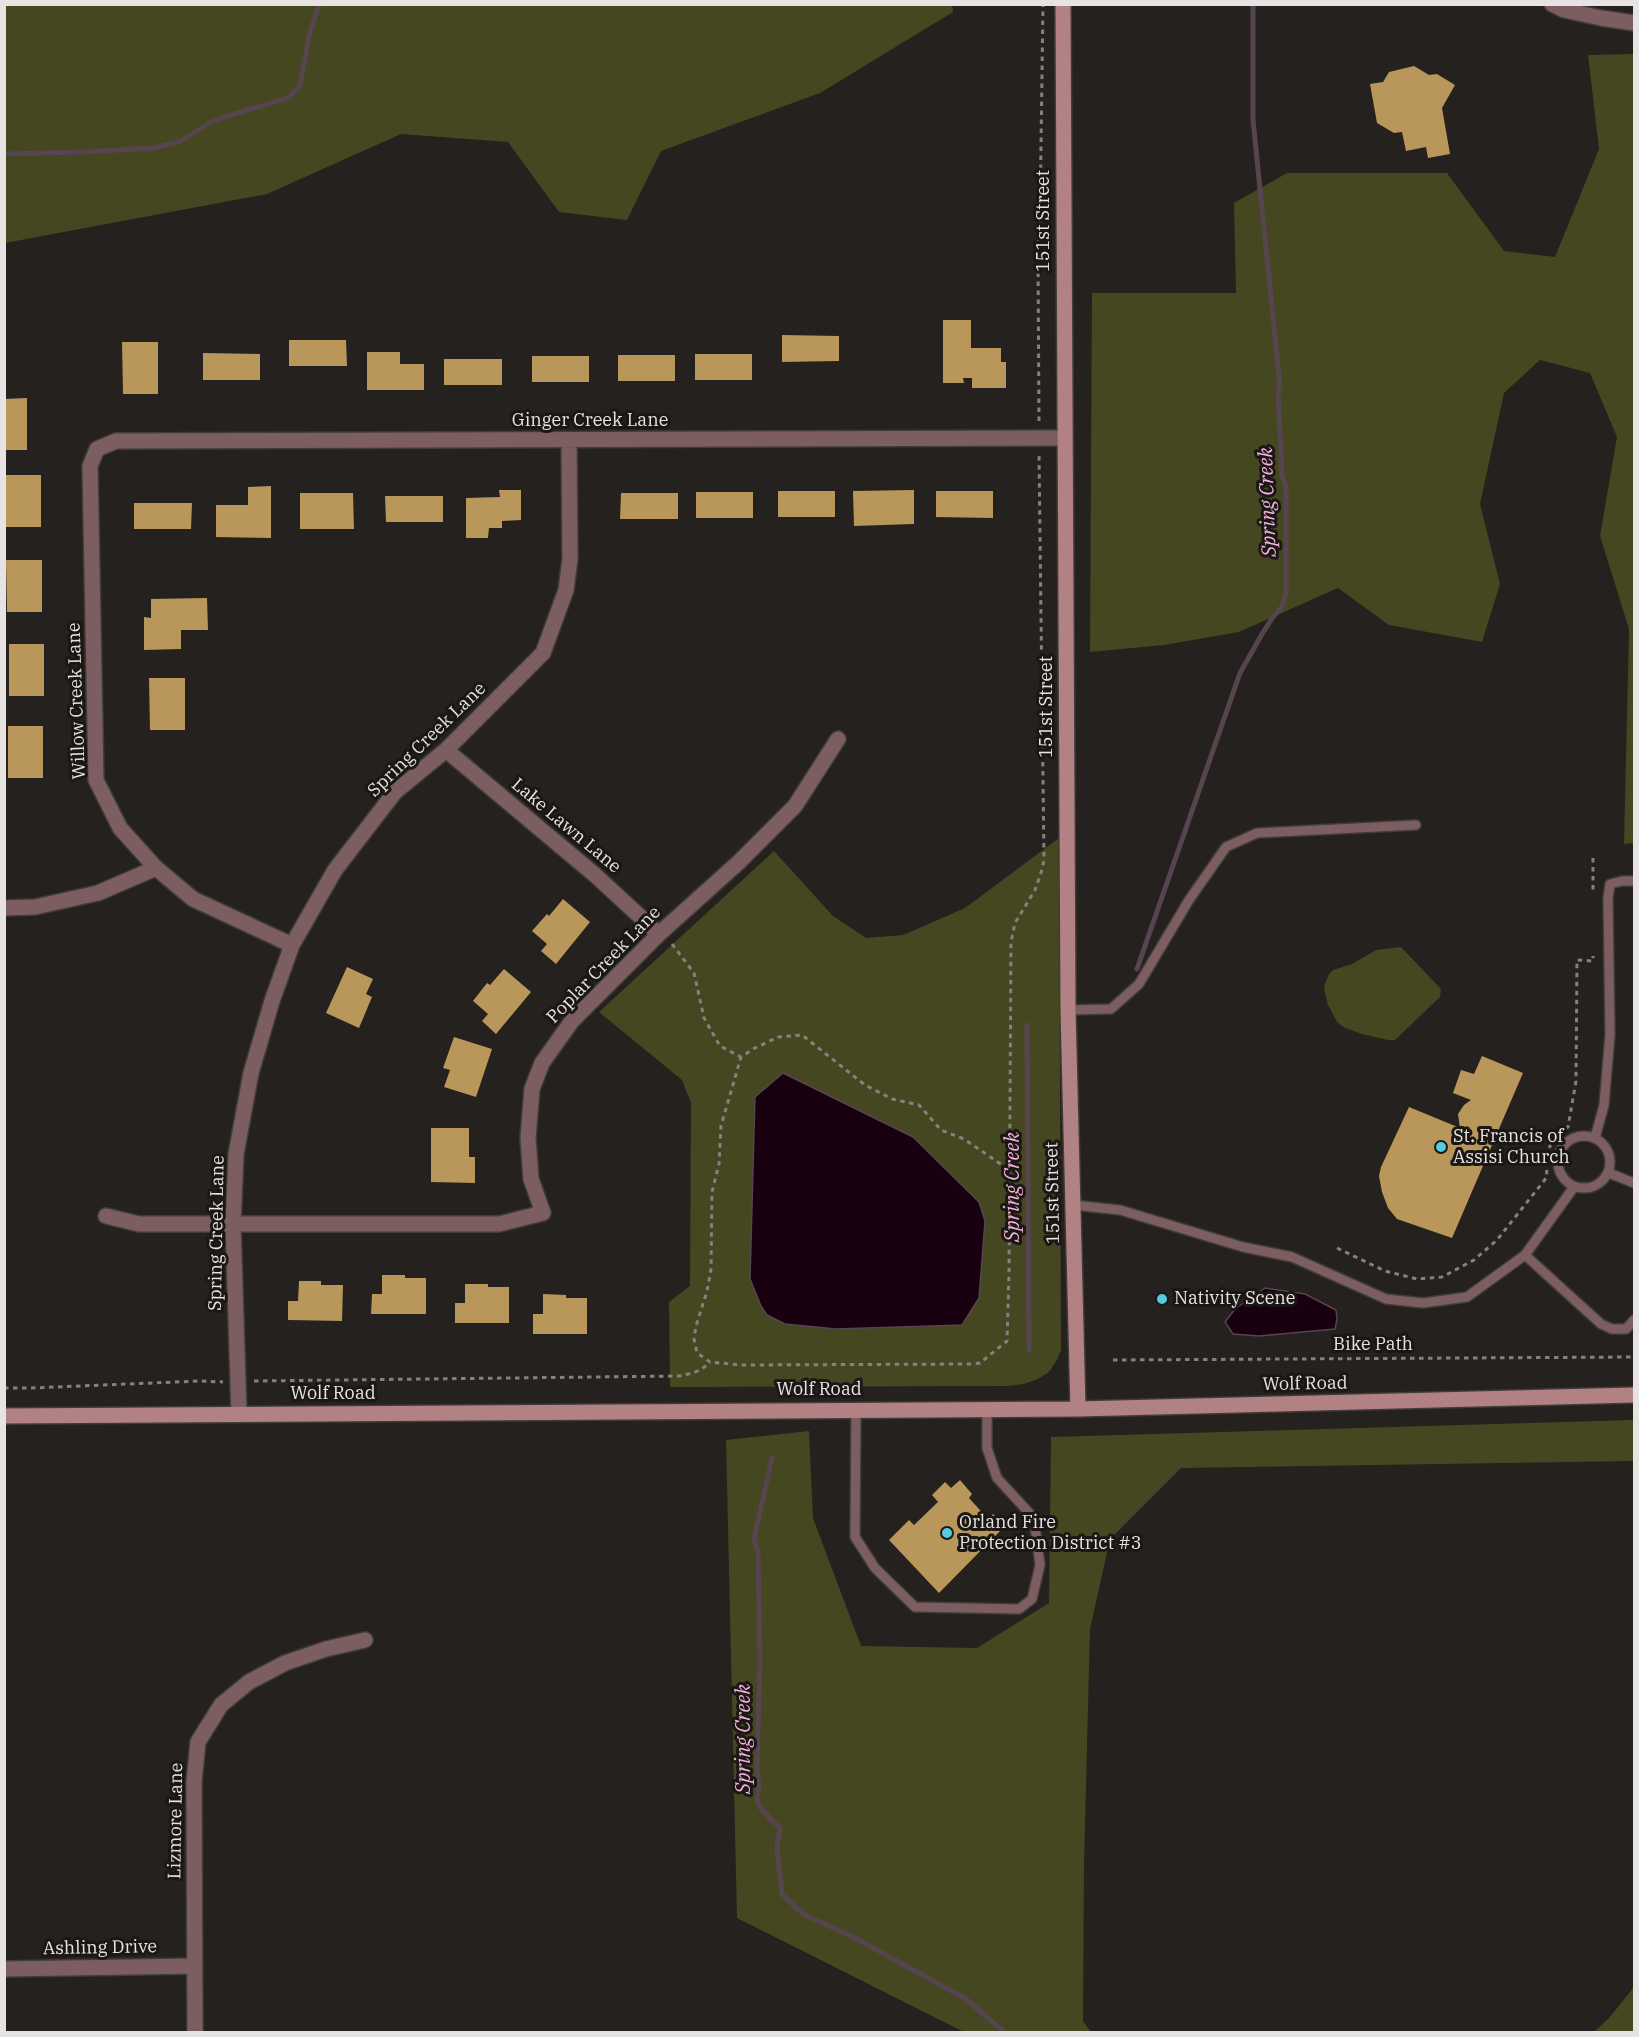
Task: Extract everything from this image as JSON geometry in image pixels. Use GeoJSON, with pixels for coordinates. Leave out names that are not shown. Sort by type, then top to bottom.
{"type":"FeatureCollection","features":[{"type":"Feature","properties":{"kind":"main road","name":"151st Street"},"geometry":{"type":"LineString","coordinates":[[1063,4],[1068,1010],[1078,1409]]}},
{"type":"Feature","properties":{"kind":"main road","name":"Wolf Road"},"geometry":{"type":"LineString","coordinates":[[4,1416],[1078,1409],[1635,1395]]}},
{"type":"Feature","properties":{"kind":"street"},"geometry":{"type":"LineString","coordinates":[[1552,4],[1564,10],[1635,23]]}},
{"type":"Feature","properties":{"kind":"street","name":"Ginger Creek Lane"},"geometry":{"type":"LineString","coordinates":[[116,441],[1065,438]]}},
{"type":"Feature","properties":{"kind":"street","name":"Spring Creek Lane"},"geometry":{"type":"LineString","coordinates":[[239,1414],[233,1226],[237,1154],[251,1073],[272,1001],[292,945],[335,870],[395,792],[446,750],[543,653],[566,590],[570,559],[568,440]]}},
{"type":"Feature","properties":{"kind":"street","name":"Willow Creek Lane"},"geometry":{"type":"LineString","coordinates":[[116,441],[97,449],[90,466],[96,780],[120,828],[156,868],[193,900],[292,945]]}},
{"type":"Feature","properties":{"kind":"street","name":"Poplar Creek Lane"},"geometry":{"type":"LineString","coordinates":[[233,1226],[500,1224],[543,1213],[531,1179],[528,1138],[532,1089],[542,1064],[572,1021],[661,932],[739,862],[795,806],[838,739]]}},
{"type":"Feature","properties":{"kind":"street","name":"Lake Lawn Lane"},"geometry":{"type":"LineString","coordinates":[[446,750],[661,932]]}},
{"type":"Feature","properties":{"kind":"street"},"geometry":{"type":"LineString","coordinates":[[4,908],[35,907],[98,892],[156,868]]}},
{"type":"Feature","properties":{"kind":"street"},"geometry":{"type":"LineString","coordinates":[[106,1216],[139,1224],[233,1226]]}},
{"type":"Feature","properties":{"kind":"street","name":"Lizmore Lane"},"geometry":{"type":"LineString","coordinates":[[195,2032],[194,1782],[198,1742],[221,1705],[249,1682],[285,1663],[326,1649],[364,1641]]}},
{"type":"Feature","properties":{"kind":"street","name":"Ashling Drive"},"geometry":{"type":"LineString","coordinates":[[4,1969],[195,1966]]}},
{"type":"Feature","properties":{"kind":"lane"},"geometry":{"type":"LineString","coordinates":[[1068,1010],[1111,1010],[1139,984],[1189,900],[1226,847],[1257,833],[1416,825]]}},
{"type":"Feature","properties":{"kind":"lane"},"geometry":{"type":"LineString","coordinates":[[1595,1138],[1604,1105],[1611,1035],[1608,898],[1610,884],[1635,880]]}},
{"type":"Feature","properties":{"kind":"lane"},"geometry":{"type":"LineString","coordinates":[[1587,1136],[1595,1138],[1607,1149],[1610,1156],[1609,1173],[1598,1185],[1582,1189],[1574,1187],[1562,1176],[1559,1168],[1560,1152],[1571,1140],[1587,1136]]}},
{"type":"Feature","properties":{"kind":"lane"},"geometry":{"type":"LineString","coordinates":[[1609,1173],[1635,1183]]}},
{"type":"Feature","properties":{"kind":"lane"},"geometry":{"type":"LineString","coordinates":[[1073,1205],[1120,1210],[1243,1247],[1292,1257],[1386,1299],[1423,1304],[1467,1297],[1524,1255],[1574,1187]]}},
{"type":"Feature","properties":{"kind":"lane"},"geometry":{"type":"LineString","coordinates":[[1524,1255],[1601,1324],[1612,1329],[1626,1329],[1635,1320]]}},
{"type":"Feature","properties":{"kind":"lane"},"geometry":{"type":"LineString","coordinates":[[856,1410],[855,1537],[875,1568],[915,1607],[1019,1609],[1032,1599],[1040,1565],[1034,1518],[997,1478],[987,1448],[987,1409]]}},
{"type":"Feature","properties":{"kind":"path"},"geometry":{"type":"LineString","coordinates":[[1009,1167],[1002,1165],[964,1139],[941,1130],[919,1105],[892,1099],[865,1085],[802,1035],[778,1037],[741,1057],[721,1126],[719,1164],[712,1192],[711,1269],[694,1339],[698,1353],[710,1362],[760,1366],[980,1363],[1007,1341],[1009,1167],[1011,942],[1015,923],[1035,890],[1044,860],[1038,258],[1043,4]]}},
{"type":"Feature","properties":{"kind":"path"},"geometry":{"type":"LineString","coordinates":[[1593,858],[1593,892]]}},
{"type":"Feature","properties":{"kind":"path"},"geometry":{"type":"LineString","coordinates":[[661,932],[694,973],[704,1018],[720,1046],[741,1057]]}},
{"type":"Feature","properties":{"kind":"path"},"geometry":{"type":"LineString","coordinates":[[1337,1248],[1385,1271],[1417,1279],[1442,1277],[1474,1260],[1497,1240],[1547,1177],[1546,1158],[1553,1137],[1568,1127],[1576,1081],[1577,960],[1593,961],[1593,950]]}},
{"type":"Feature","properties":{"kind":"path","name":"Bike Path"},"geometry":{"type":"LineString","coordinates":[[1113,1360],[1635,1356]]}},
{"type":"Feature","properties":{"kind":"path"},"geometry":{"type":"LineString","coordinates":[[4,1388],[200,1381],[679,1376],[702,1369],[710,1362]]}},
{"type":"Feature","properties":{"kind":"green space"},"geometry":{"type":"Polygon","coordinates":[[[952,4],[953,12],[820,93],[661,151],[627,220],[559,212],[508,142],[401,134],[267,194],[5,243],[5,5],[952,4]]]}},
{"type":"Feature","properties":{"kind":"green space"},"geometry":{"type":"Polygon","coordinates":[[[1634,54],[1634,843],[1624,844],[1629,629],[1600,536],[1617,437],[1590,373],[1540,360],[1504,393],[1480,504],[1500,584],[1482,642],[1389,625],[1338,588],[1239,632],[1164,645],[1090,652],[1092,293],[1236,293],[1234,203],[1287,173],[1447,173],[1504,251],[1555,257],[1599,149],[1588,55],[1634,54]]]}},
{"type":"Feature","properties":{"kind":"green space"},"geometry":{"type":"Polygon","coordinates":[[[1059,838],[1061,1350],[1049,1372],[1024,1384],[1007,1386],[670,1387],[669,1302],[690,1286],[691,1103],[682,1080],[599,1012],[774,851],[833,916],[866,938],[903,935],[965,908],[1059,838]]]}},
{"type":"Feature","properties":{"kind":"green space"},"geometry":{"type":"Polygon","coordinates":[[[1401,947],[1441,989],[1440,997],[1395,1040],[1362,1034],[1345,1028],[1337,1022],[1328,1005],[1325,993],[1324,986],[1329,974],[1376,950],[1401,947]]]}},
{"type":"Feature","properties":{"kind":"green space"},"geometry":{"type":"Polygon","coordinates":[[[1634,1421],[1634,1461],[1181,1468],[1110,1539],[1090,1629],[1084,1863],[1083,2021],[1091,2032],[964,2032],[737,1918],[726,1440],[809,1431],[813,1518],[861,1646],[977,1648],[1049,1603],[1051,1437],[1634,1421]]]}},
{"type":"Feature","properties":{"kind":"green space"},"geometry":{"type":"Polygon","coordinates":[[[1634,1987],[1634,2032],[1594,2032],[1609,2018],[1634,1987]]]}},
{"type":"Feature","properties":{"kind":"shaded area"},"geometry":{"type":"Polygon","coordinates":[[[783,1073],[913,1137],[979,1202],[985,1221],[979,1298],[962,1325],[836,1329],[785,1324],[767,1315],[750,1279],[755,1097],[783,1073]]]}},
{"type":"Feature","properties":{"kind":"shaded area"},"geometry":{"type":"Polygon","coordinates":[[[1265,1288],[1305,1294],[1336,1310],[1335,1329],[1259,1336],[1233,1334],[1225,1322],[1235,1309],[1265,1288]]]}},
{"type":"Feature","properties":{"kind":"building"},"geometry":{"type":"Polygon","coordinates":[[[1414,66],[1429,75],[1437,74],[1455,85],[1442,108],[1450,154],[1428,158],[1426,147],[1406,151],[1402,132],[1394,133],[1377,123],[1370,84],[1383,82],[1389,72],[1414,66]]]}},
{"type":"Feature","properties":{"kind":"building"},"geometry":{"type":"Polygon","coordinates":[[[943,320],[971,320],[971,348],[1001,348],[1001,362],[1006,362],[1006,388],[972,388],[972,378],[963,378],[964,383],[943,383],[943,320]]]}},
{"type":"Feature","properties":{"kind":"building"},"geometry":{"type":"Polygon","coordinates":[[[782,335],[839,336],[839,361],[782,362],[782,335]]]}},
{"type":"Feature","properties":{"kind":"building"},"geometry":{"type":"Polygon","coordinates":[[[289,340],[346,340],[347,366],[289,366],[289,340]]]}},
{"type":"Feature","properties":{"kind":"building"},"geometry":{"type":"Polygon","coordinates":[[[122,342],[158,342],[158,394],[123,394],[122,342]]]}},
{"type":"Feature","properties":{"kind":"building"},"geometry":{"type":"Polygon","coordinates":[[[367,352],[400,352],[400,364],[424,364],[424,390],[367,390],[367,352]]]}},
{"type":"Feature","properties":{"kind":"building"},"geometry":{"type":"Polygon","coordinates":[[[203,353],[260,354],[260,380],[203,380],[203,353]]]}},
{"type":"Feature","properties":{"kind":"building"},"geometry":{"type":"Polygon","coordinates":[[[695,354],[752,354],[752,380],[695,380],[695,354]]]}},
{"type":"Feature","properties":{"kind":"building"},"geometry":{"type":"Polygon","coordinates":[[[618,355],[675,355],[675,381],[618,381],[618,355]]]}},
{"type":"Feature","properties":{"kind":"building"},"geometry":{"type":"Polygon","coordinates":[[[532,356],[589,356],[589,382],[532,382],[532,356]]]}},
{"type":"Feature","properties":{"kind":"building"},"geometry":{"type":"Polygon","coordinates":[[[444,359],[502,359],[502,385],[444,385],[444,359]]]}},
{"type":"Feature","properties":{"kind":"building"},"geometry":{"type":"Polygon","coordinates":[[[27,398],[27,450],[4,450],[4,399],[27,398]]]}},
{"type":"Feature","properties":{"kind":"building"},"geometry":{"type":"Polygon","coordinates":[[[6,475],[41,475],[41,527],[6,527],[6,475]]]}},
{"type":"Feature","properties":{"kind":"building"},"geometry":{"type":"Polygon","coordinates":[[[271,486],[271,538],[216,537],[216,505],[248,505],[248,487],[271,486]]]}},
{"type":"Feature","properties":{"kind":"building"},"geometry":{"type":"Polygon","coordinates":[[[499,490],[521,490],[521,520],[502,521],[502,528],[489,528],[488,538],[466,538],[466,498],[500,497],[499,490]]]}},
{"type":"Feature","properties":{"kind":"building"},"geometry":{"type":"Polygon","coordinates":[[[914,490],[914,524],[854,526],[853,491],[914,490]]]}},
{"type":"Feature","properties":{"kind":"building"},"geometry":{"type":"Polygon","coordinates":[[[778,491],[835,491],[835,517],[778,517],[778,491]]]}},
{"type":"Feature","properties":{"kind":"building"},"geometry":{"type":"Polygon","coordinates":[[[936,491],[993,491],[993,518],[936,517],[936,491]]]}},
{"type":"Feature","properties":{"kind":"building"},"geometry":{"type":"Polygon","coordinates":[[[696,492],[753,492],[753,518],[696,518],[696,492]]]}},
{"type":"Feature","properties":{"kind":"building"},"geometry":{"type":"Polygon","coordinates":[[[300,493],[353,493],[354,529],[300,529],[300,493]]]}},
{"type":"Feature","properties":{"kind":"building"},"geometry":{"type":"Polygon","coordinates":[[[621,493],[678,493],[678,519],[620,519],[621,493]]]}},
{"type":"Feature","properties":{"kind":"building"},"geometry":{"type":"Polygon","coordinates":[[[385,496],[443,496],[443,522],[386,522],[385,496]]]}},
{"type":"Feature","properties":{"kind":"building"},"geometry":{"type":"Polygon","coordinates":[[[134,503],[192,503],[191,529],[134,529],[134,503]]]}},
{"type":"Feature","properties":{"kind":"building"},"geometry":{"type":"Polygon","coordinates":[[[6,560],[42,560],[42,612],[7,612],[6,560]]]}},
{"type":"Feature","properties":{"kind":"building"},"geometry":{"type":"Polygon","coordinates":[[[207,598],[208,630],[181,630],[181,649],[144,650],[144,617],[151,618],[151,599],[207,598]]]}},
{"type":"Feature","properties":{"kind":"building"},"geometry":{"type":"Polygon","coordinates":[[[9,644],[44,644],[44,696],[9,696],[9,644]]]}},
{"type":"Feature","properties":{"kind":"building"},"geometry":{"type":"Polygon","coordinates":[[[149,678],[185,678],[185,730],[150,730],[149,678]]]}},
{"type":"Feature","properties":{"kind":"building"},"geometry":{"type":"Polygon","coordinates":[[[8,726],[43,726],[43,778],[8,778],[8,726]]]}},
{"type":"Feature","properties":{"kind":"building"},"geometry":{"type":"Polygon","coordinates":[[[563,899],[590,922],[556,964],[541,951],[547,944],[532,931],[563,899]]]}},
{"type":"Feature","properties":{"kind":"building"},"geometry":{"type":"Polygon","coordinates":[[[347,967],[373,979],[366,994],[372,997],[359,1028],[326,1013],[347,967]]]}},
{"type":"Feature","properties":{"kind":"building"},"geometry":{"type":"Polygon","coordinates":[[[504,969],[531,992],[496,1034],[482,1021],[488,1014],[473,1001],[487,983],[490,985],[504,969]]]}},
{"type":"Feature","properties":{"kind":"building"},"geometry":{"type":"Polygon","coordinates":[[[454,1037],[492,1049],[476,1097],[444,1087],[450,1070],[443,1068],[454,1037]]]}},
{"type":"Feature","properties":{"kind":"building","name":"St. Francis of Assisi Church"},"geometry":{"type":"Polygon","coordinates":[[[1482,1056],[1523,1073],[1452,1238],[1397,1219],[1388,1208],[1379,1176],[1409,1107],[1460,1128],[1458,1114],[1471,1100],[1453,1093],[1461,1070],[1474,1074],[1482,1056]]]}},
{"type":"Feature","properties":{"kind":"building"},"geometry":{"type":"Polygon","coordinates":[[[431,1128],[469,1128],[469,1157],[475,1157],[475,1183],[431,1182],[431,1128]]]}},
{"type":"Feature","properties":{"kind":"building"},"geometry":{"type":"Polygon","coordinates":[[[382,1275],[426,1278],[426,1314],[371,1314],[372,1294],[382,1294],[382,1275]]]}},
{"type":"Feature","properties":{"kind":"building"},"geometry":{"type":"Polygon","coordinates":[[[299,1281],[321,1281],[321,1285],[343,1285],[342,1321],[288,1320],[288,1301],[298,1301],[299,1281]]]}},
{"type":"Feature","properties":{"kind":"building"},"geometry":{"type":"Polygon","coordinates":[[[465,1284],[509,1287],[509,1323],[455,1323],[455,1303],[465,1303],[465,1284]]]}},
{"type":"Feature","properties":{"kind":"building"},"geometry":{"type":"Polygon","coordinates":[[[543,1294],[566,1295],[566,1298],[587,1298],[587,1334],[533,1334],[533,1314],[543,1314],[543,1294]]]}},
{"type":"Feature","properties":{"kind":"building","name":"Orland Fire Protection District #3"},"geometry":{"type":"Polygon","coordinates":[[[960,1480],[972,1494],[969,1498],[988,1519],[993,1514],[1005,1526],[939,1593],[889,1540],[909,1520],[914,1525],[938,1502],[932,1495],[945,1482],[951,1488],[960,1480]]]}},
{"type":"Feature","properties":{"kind":"waterway"},"geometry":{"type":"LineString","coordinates":[[4,154],[154,148],[179,142],[209,123],[224,117],[288,98],[300,86],[309,36],[319,4]]}},
{"type":"Feature","properties":{"kind":"waterway","name":"Spring Creek"},"geometry":{"type":"LineString","coordinates":[[1137,969],[1240,673],[1262,634],[1281,608],[1286,594],[1286,486],[1282,476],[1278,392],[1280,386],[1253,120],[1253,4]]}},
{"type":"Feature","properties":{"kind":"waterway","name":"Spring Creek"},"geometry":{"type":"LineString","coordinates":[[1027,1025],[1029,1350]]}},
{"type":"Feature","properties":{"kind":"waterway","name":"Spring Creek"},"geometry":{"type":"LineString","coordinates":[[772,1458],[754,1539],[758,1552],[760,1660],[757,1798],[759,1806],[780,1827],[777,1848],[782,1894],[803,1914],[857,1939],[966,1999],[1004,2032]]}},
{"type":"Feature","properties":{"kind":"place","name":"St. Francis of Assisi Church"},"geometry":{"type":"Point","coordinates":[1441,1147]}},
{"type":"Feature","properties":{"kind":"place","name":"Nativity Scene"},"geometry":{"type":"Point","coordinates":[1162,1299]}},
{"type":"Feature","properties":{"kind":"place","name":"Orland Fire Protection District #3"},"geometry":{"type":"Point","coordinates":[947,1533]}}]}
